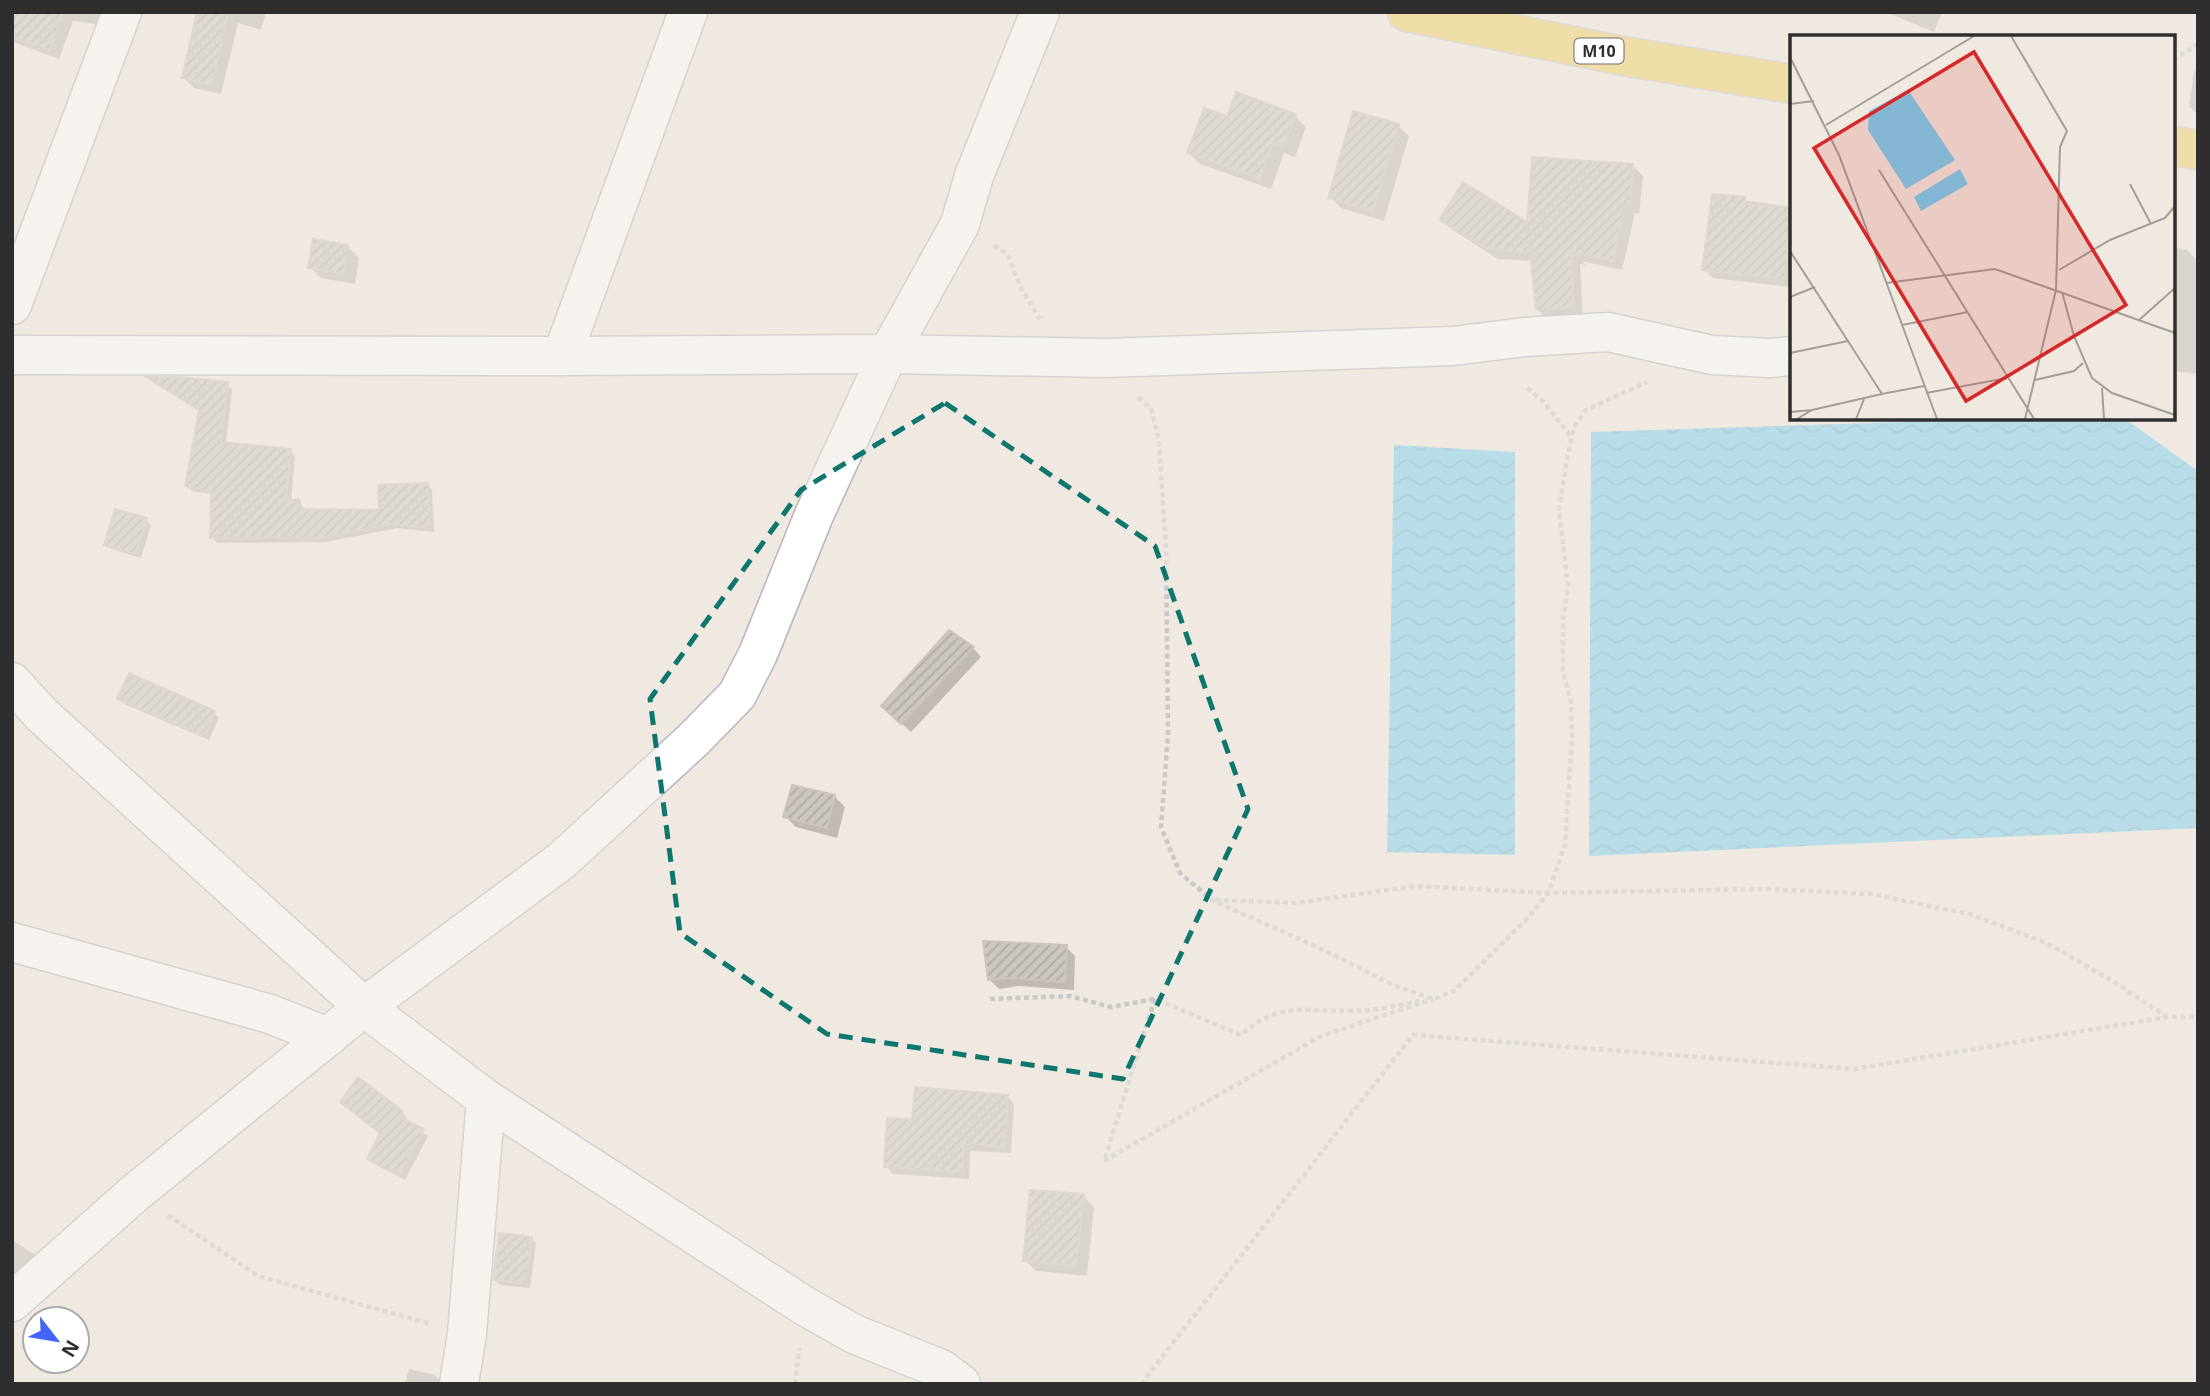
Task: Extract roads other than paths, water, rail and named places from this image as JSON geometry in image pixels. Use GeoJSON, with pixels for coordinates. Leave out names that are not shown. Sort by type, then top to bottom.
{"type":"FeatureCollection","features":[{"type":"Feature","properties":{"kind":"main road","name":"M10"},"geometry":{"type":"LineString","coordinates":[[1407,12],[1623,56],[1790,84]]}},
{"type":"Feature","properties":{"kind":"main road"},"geometry":{"type":"LineString","coordinates":[[2175,146],[2198,150]]}},
{"type":"Feature","properties":{"kind":"street"},"geometry":{"type":"LineString","coordinates":[[12,305],[122,12]]}},
{"type":"Feature","properties":{"kind":"street"},"geometry":{"type":"LineString","coordinates":[[562,356],[688,12]]}},
{"type":"Feature","properties":{"kind":"street"},"geometry":{"type":"LineString","coordinates":[[12,1302],[135,1193],[364,1007],[561,861],[693,740],[737,695],[758,654],[814,515],[888,354],[960,224],[974,176],[1040,12]]}},
{"type":"Feature","properties":{"kind":"street"},"geometry":{"type":"LineString","coordinates":[[12,355],[888,354],[1080,358],[1452,346],[1608,331],[1712,355],[1770,358],[1790,356]]}},
{"type":"Feature","properties":{"kind":"street"},"geometry":{"type":"LineString","coordinates":[[12,682],[42,715],[364,1007],[486,1099],[803,1305],[854,1334],[941,1369],[961,1384]]}},
{"type":"Feature","properties":{"kind":"street"},"geometry":{"type":"LineString","coordinates":[[12,942],[270,1014],[328,1037]]}},
{"type":"Feature","properties":{"kind":"street"},"geometry":{"type":"LineString","coordinates":[[460,1384],[467,1334],[486,1099]]}},
{"type":"Feature","properties":{"kind":"water"},"geometry":{"type":"Polygon","coordinates":[[[1966,420],[2127,420],[2198,471],[2198,828],[1589,856],[1591,432],[1966,420]]]}},
{"type":"Feature","properties":{"kind":"water"},"geometry":{"type":"Polygon","coordinates":[[[1394,445],[1515,452],[1515,855],[1387,852],[1394,445]]]}}]}
